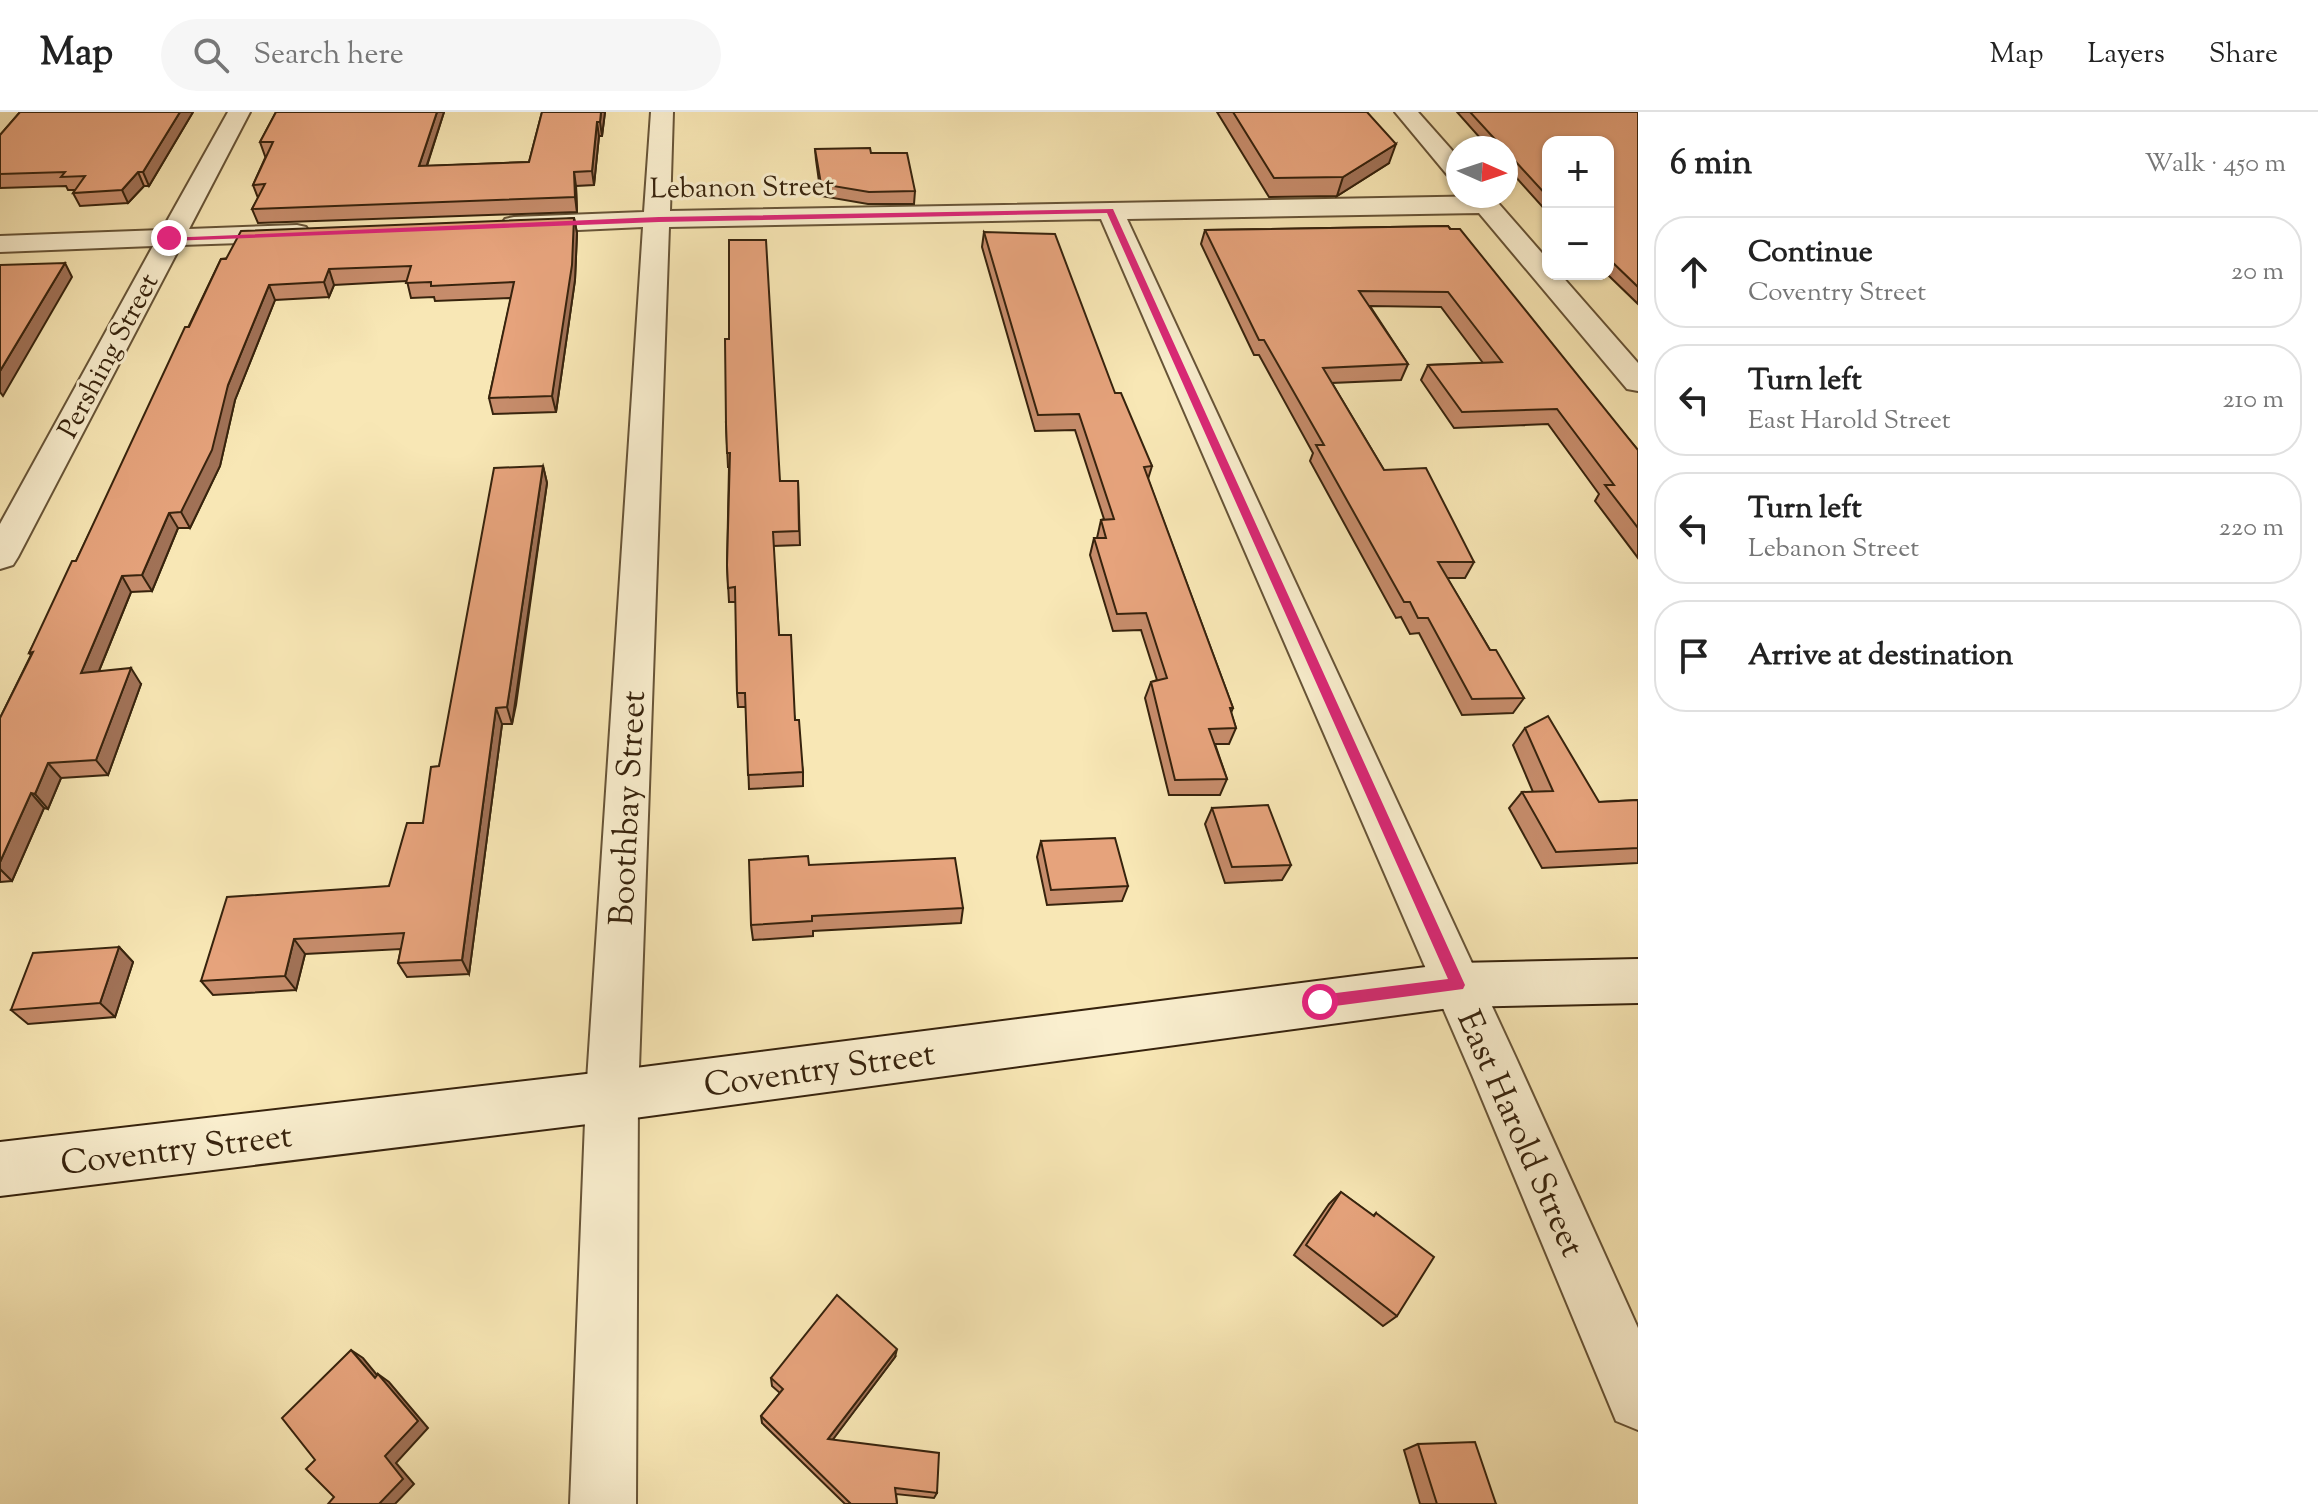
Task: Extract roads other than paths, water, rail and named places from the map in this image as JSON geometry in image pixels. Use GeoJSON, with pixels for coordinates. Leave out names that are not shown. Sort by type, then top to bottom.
{"type":"FeatureCollection","features":[{"type":"Feature","properties":{"kind":"street","name":"Pershing Street"},"geometry":{"type":"LineString","coordinates":[[0,557],[239,112]]}},
{"type":"Feature","properties":{"kind":"street","name":"Boothbay Street"},"geometry":{"type":"LineString","coordinates":[[603,1504],[612,1096],[638,554],[659,219],[662,112]]}},
{"type":"Feature","properties":{"kind":"street"},"geometry":{"type":"LineString","coordinates":[[1406,112],[1446,158]]}},
{"type":"Feature","properties":{"kind":"street","name":"Lebanon Street"},"geometry":{"type":"LineString","coordinates":[[485,226],[659,219],[1446,201]]}},
{"type":"Feature","properties":{"kind":"street"},"geometry":{"type":"LineString","coordinates":[[1489,208],[1638,382]]}},
{"type":"Feature","properties":{"kind":"street","name":"East Harold Street"},"geometry":{"type":"LineString","coordinates":[[1110,210],[1457,985],[1638,1399]]}},
{"type":"Feature","properties":{"kind":"street"},"geometry":{"type":"LineString","coordinates":[[0,244],[327,232]]}},
{"type":"Feature","properties":{"kind":"street","name":"Coventry Street"},"geometry":{"type":"LineString","coordinates":[[0,1169],[612,1096],[1457,985],[1638,981]]}}]}
